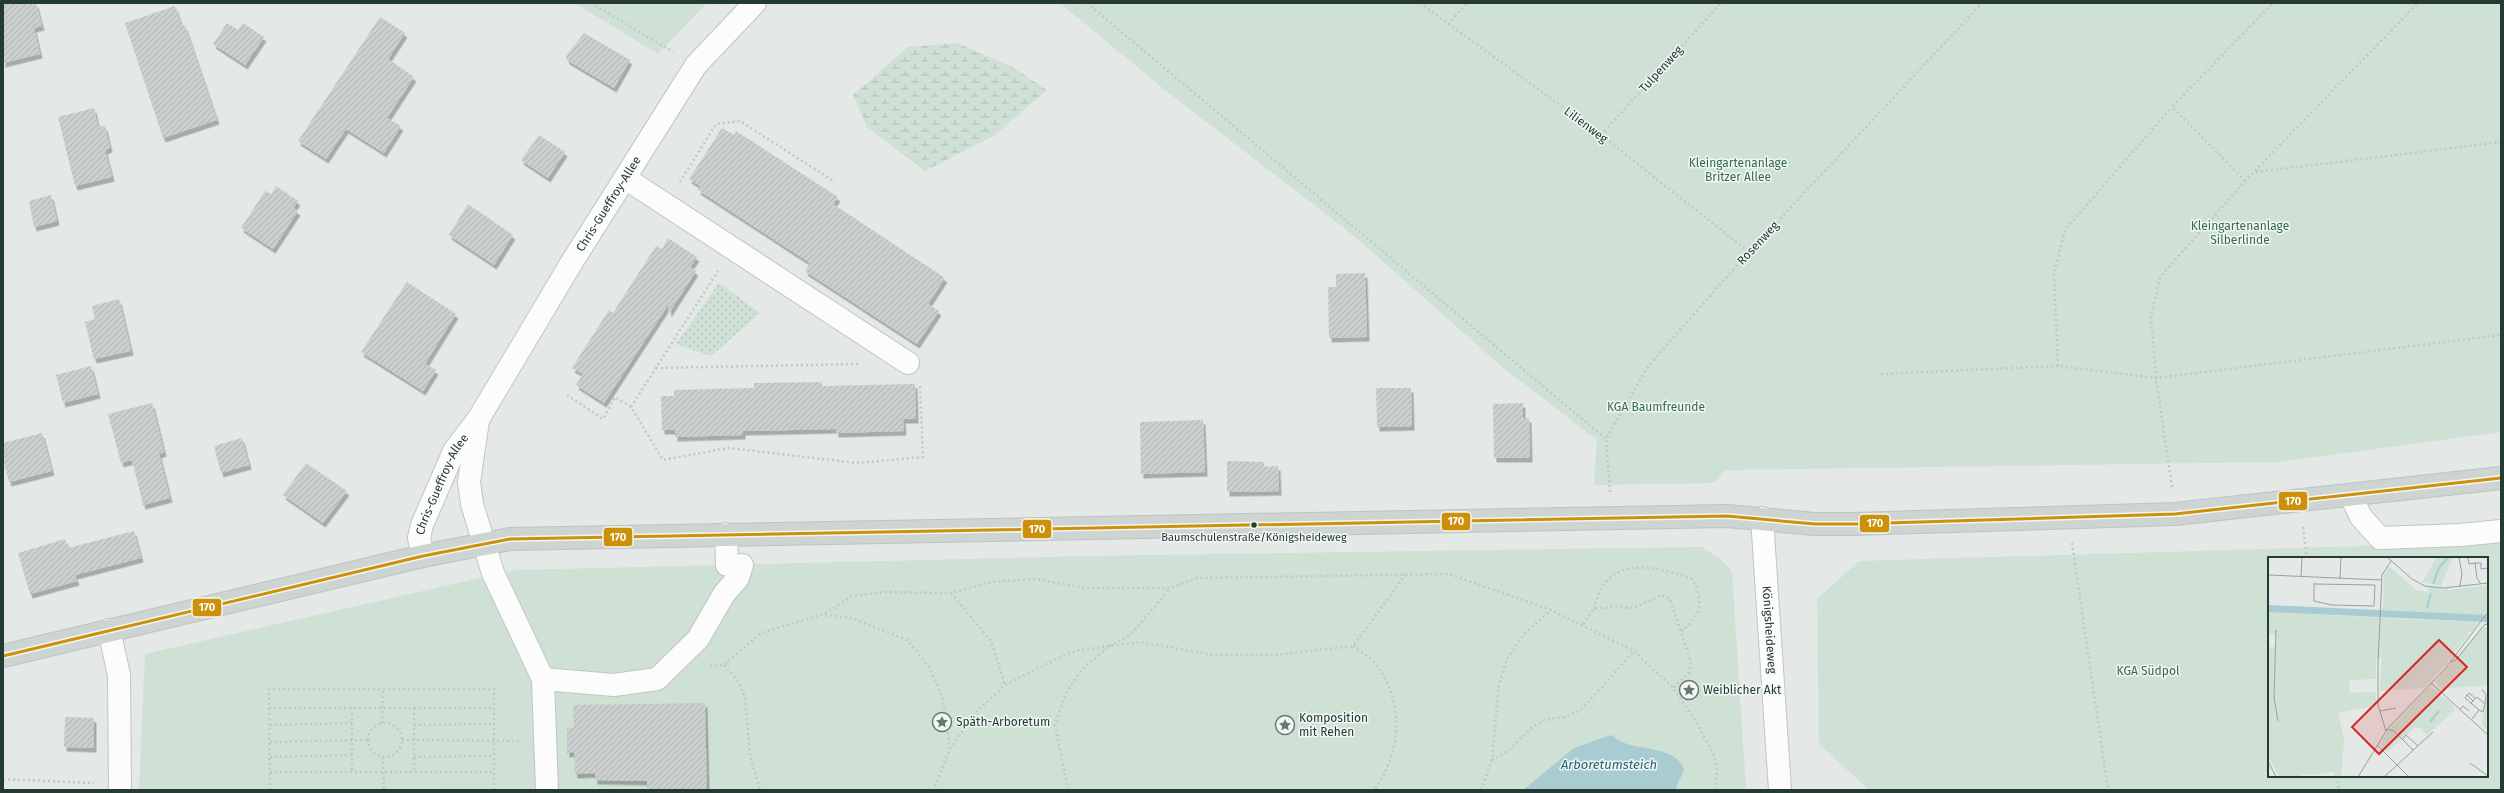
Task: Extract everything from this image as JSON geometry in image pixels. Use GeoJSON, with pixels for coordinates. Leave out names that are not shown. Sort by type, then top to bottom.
{"type":"FeatureCollection","features":[{"type":"Feature","properties":{"kind":"main road"},"geometry":{"type":"LineString","coordinates":[[3,656],[423,556],[482,543],[510,539],[1732,516],[1815,524],[1854,524],[2175,514],[2300,502],[2501,478]]}},
{"type":"Feature","properties":{"kind":"street","name":"Chris-Gueffroy-Allee"},"geometry":{"type":"LineString","coordinates":[[423,556],[420,538],[422,525],[454,452],[479,418],[625,178],[696,65],[755,3]]}},
{"type":"Feature","properties":{"kind":"street"},"geometry":{"type":"LineString","coordinates":[[625,178],[908,363]]}},
{"type":"Feature","properties":{"kind":"street","name":"Chris-Gueffroy-Allee"},"geometry":{"type":"LineString","coordinates":[[479,418],[469,482],[472,504],[482,543],[493,574],[543,679]]}},
{"type":"Feature","properties":{"kind":"street"},"geometry":{"type":"LineString","coordinates":[[2351,496],[2361,517],[2380,538],[2460,535],[2501,531]]}},
{"type":"Feature","properties":{"kind":"street","name":"Königsheideweg"},"geometry":{"type":"LineString","coordinates":[[1762,518],[1780,790]]}},
{"type":"Feature","properties":{"kind":"street"},"geometry":{"type":"LineString","coordinates":[[547,790],[543,679],[614,685],[658,679],[698,639],[724,594],[738,578],[726,534]]}},
{"type":"Feature","properties":{"kind":"street"},"geometry":{"type":"LineString","coordinates":[[109,630],[119,675],[120,787]]}},
{"type":"Feature","properties":{"kind":"path"},"geometry":{"type":"LineString","coordinates":[[591,3],[696,65]]}},
{"type":"Feature","properties":{"kind":"path"},"geometry":{"type":"LineString","coordinates":[[1087,3],[1606,439],[1612,518]]}},
{"type":"Feature","properties":{"kind":"path","name":"Lilienweg"},"geometry":{"type":"LineString","coordinates":[[1420,3],[1601,135],[1749,252]]}},
{"type":"Feature","properties":{"kind":"path"},"geometry":{"type":"LineString","coordinates":[[1448,24],[1467,3]]}},
{"type":"Feature","properties":{"kind":"path","name":"Tulpenweg"},"geometry":{"type":"LineString","coordinates":[[1601,135],[1721,3]]}},
{"type":"Feature","properties":{"kind":"path","name":"Rosenweg"},"geometry":{"type":"LineString","coordinates":[[1606,439],[1649,365],[1749,252],[1982,3]]}},
{"type":"Feature","properties":{"kind":"path"},"geometry":{"type":"LineString","coordinates":[[2058,366],[2054,274],[2065,230],[2172,108],[2273,3]]}},
{"type":"Feature","properties":{"kind":"path"},"geometry":{"type":"LineString","coordinates":[[2175,514],[2156,378],[2151,317],[2160,277],[2245,181],[2256,172],[2418,3]]}},
{"type":"Feature","properties":{"kind":"path"},"geometry":{"type":"LineString","coordinates":[[2172,108],[2245,181]]}},
{"type":"Feature","properties":{"kind":"path"},"geometry":{"type":"LineString","coordinates":[[678,185],[716,124],[740,121],[835,182]]}},
{"type":"Feature","properties":{"kind":"path"},"geometry":{"type":"LineString","coordinates":[[2256,172],[2501,142]]}},
{"type":"Feature","properties":{"kind":"path"},"geometry":{"type":"LineString","coordinates":[[631,407],[733,248]]}},
{"type":"Feature","properties":{"kind":"path"},"geometry":{"type":"LineString","coordinates":[[1881,374],[2058,366],[2156,378],[2501,335]]}},
{"type":"Feature","properties":{"kind":"path"},"geometry":{"type":"LineString","coordinates":[[567,395],[602,418],[616,397],[631,407],[663,460],[728,448],[858,463],[923,458],[920,369],[908,363]]}},
{"type":"Feature","properties":{"kind":"path"},"geometry":{"type":"LineString","coordinates":[[656,368],[860,364]]}},
{"type":"Feature","properties":{"kind":"path"},"geometry":{"type":"LineString","coordinates":[[2300,502],[2307,557]]}},
{"type":"Feature","properties":{"kind":"path"},"geometry":{"type":"LineString","coordinates":[[2072,543],[2108,790]]}},
{"type":"Feature","properties":{"kind":"path"},"geometry":{"type":"LineString","coordinates":[[1583,624],[1594,609],[1602,584],[1620,570],[1640,568],[1680,574],[1692,579],[1699,591],[1698,611],[1692,624],[1680,632]]}},
{"type":"Feature","properties":{"kind":"path"},"geometry":{"type":"LineString","coordinates":[[1353,646],[1406,573]]}},
{"type":"Feature","properties":{"kind":"path"},"geometry":{"type":"LineString","coordinates":[[703,666],[724,665],[761,633],[824,614],[852,596],[885,592],[951,593],[991,582],[1035,579],[1085,588],[1171,588],[1197,578],[1406,573],[1449,574],[1551,610],[1583,624],[1634,651],[1673,688],[1695,720],[1714,756],[1717,768],[1716,790]]}},
{"type":"Feature","properties":{"kind":"path"},"geometry":{"type":"LineString","coordinates":[[1068,790],[1056,725],[1066,693],[1083,668],[1107,648],[1131,634],[1171,588]]}},
{"type":"Feature","properties":{"kind":"path"},"geometry":{"type":"LineString","coordinates":[[951,593],[991,641],[1005,685]]}},
{"type":"Feature","properties":{"kind":"path"},"geometry":{"type":"LineString","coordinates":[[1594,609],[1616,606],[1632,608],[1662,595],[1670,599],[1691,662],[1690,673],[1673,688]]}},
{"type":"Feature","properties":{"kind":"path"},"geometry":{"type":"LineString","coordinates":[[1481,790],[1492,760],[1499,685],[1507,659],[1525,633],[1551,610]]}},
{"type":"Feature","properties":{"kind":"path"},"geometry":{"type":"LineString","coordinates":[[824,614],[852,618],[907,640],[928,666],[943,699],[950,750]]}},
{"type":"Feature","properties":{"kind":"path"},"geometry":{"type":"LineString","coordinates":[[933,790],[950,750],[975,713],[1005,685],[1062,656],[1080,650],[1107,648],[1142,642],[1213,655],[1277,655],[1353,646],[1376,665],[1393,696],[1397,735],[1391,760],[1374,790]]}},
{"type":"Feature","properties":{"kind":"path"},"geometry":{"type":"LineString","coordinates":[[1492,760],[1508,751],[1519,738],[1539,723],[1566,717],[1581,710],[1634,651]]}},
{"type":"Feature","properties":{"kind":"path"},"geometry":{"type":"LineString","coordinates":[[724,665],[739,682],[745,698],[750,756],[760,790]]}},
{"type":"Feature","properties":{"kind":"path"},"geometry":{"type":"LineString","coordinates":[[270,790],[269,688],[494,688],[494,790],[440,790]]}},
{"type":"Feature","properties":{"kind":"path"},"geometry":{"type":"LineString","coordinates":[[382,723],[383,689]]}},
{"type":"Feature","properties":{"kind":"path"},"geometry":{"type":"LineString","coordinates":[[269,708],[494,708]]}},
{"type":"Feature","properties":{"kind":"path"},"geometry":{"type":"LineString","coordinates":[[352,708],[352,772]]}},
{"type":"Feature","properties":{"kind":"path"},"geometry":{"type":"LineString","coordinates":[[414,708],[414,772]]}},
{"type":"Feature","properties":{"kind":"path"},"geometry":{"type":"LineString","coordinates":[[382,723],[396,726],[400,731],[402,740],[397,753],[383,757],[374,754],[368,740],[373,727],[382,723]]}},
{"type":"Feature","properties":{"kind":"path"},"geometry":{"type":"LineString","coordinates":[[270,724],[352,724]]}},
{"type":"Feature","properties":{"kind":"path"},"geometry":{"type":"LineString","coordinates":[[414,725],[494,724]]}},
{"type":"Feature","properties":{"kind":"path"},"geometry":{"type":"LineString","coordinates":[[270,742],[368,740]]}},
{"type":"Feature","properties":{"kind":"path"},"geometry":{"type":"LineString","coordinates":[[402,740],[545,741]]}},
{"type":"Feature","properties":{"kind":"path"},"geometry":{"type":"LineString","coordinates":[[270,757],[352,755]]}},
{"type":"Feature","properties":{"kind":"path"},"geometry":{"type":"LineString","coordinates":[[414,757],[494,756]]}},
{"type":"Feature","properties":{"kind":"path"},"geometry":{"type":"LineString","coordinates":[[383,757],[384,790]]}},
{"type":"Feature","properties":{"kind":"path"},"geometry":{"type":"LineString","coordinates":[[270,772],[494,772]]}},
{"type":"Feature","properties":{"kind":"path"},"geometry":{"type":"LineString","coordinates":[[2337,777],[2339,790]]}},
{"type":"Feature","properties":{"kind":"path"},"geometry":{"type":"LineString","coordinates":[[3,779],[120,787]]}},
{"type":"Feature","properties":{"kind":"green space"},"geometry":{"type":"Polygon","coordinates":[[[575,3],[707,3],[658,54],[575,3]]]}},
{"type":"Feature","properties":{"kind":"green space"},"geometry":{"type":"Polygon","coordinates":[[[1060,3],[2501,3],[2501,432],[2278,462],[1726,470],[1714,483],[1594,485],[1597,440],[1501,366],[1353,235],[1165,90],[1060,3]]]}},
{"type":"Feature","properties":{"kind":"green space"},"geometry":{"type":"Polygon","coordinates":[[[956,43],[1009,65],[1047,90],[995,135],[925,171],[867,127],[853,95],[908,47],[956,43]]]}},
{"type":"Feature","properties":{"kind":"green space"},"geometry":{"type":"Polygon","coordinates":[[[719,283],[760,313],[711,356],[676,344],[719,283]]]}},
{"type":"Feature","properties":{"kind":"green space","name":"KGA Südpol"},"geometry":{"type":"Polygon","coordinates":[[[2501,542],[2501,790],[1869,790],[1819,744],[1817,599],[1859,561],[2501,542]]]}},
{"type":"Feature","properties":{"kind":"green space","name":"Späth-Arboretum"},"geometry":{"type":"Polygon","coordinates":[[[1702,547],[1722,560],[1732,572],[1746,790],[139,790],[145,654],[516,570],[1087,556],[1702,547]]]}},
{"type":"Feature","properties":{"kind":"water","name":"Arboretumsteich"},"geometry":{"type":"Polygon","coordinates":[[[1611,735],[1627,744],[1660,751],[1675,758],[1684,770],[1675,790],[1523,790],[1574,748],[1611,735]]]}},
{"type":"Feature","properties":{"kind":"building"},"geometry":{"type":"Polygon","coordinates":[[[3,3],[36,3],[42,26],[34,28],[40,54],[3,63],[3,3]]]}},
{"type":"Feature","properties":{"kind":"building"},"geometry":{"type":"Polygon","coordinates":[[[175,6],[182,26],[185,26],[217,120],[163,138],[125,23],[175,6]]]}},
{"type":"Feature","properties":{"kind":"building"},"geometry":{"type":"Polygon","coordinates":[[[380,17],[405,33],[388,59],[414,77],[387,118],[401,126],[384,153],[346,129],[326,159],[298,141],[380,17]]]}},
{"type":"Feature","properties":{"kind":"building"},"geometry":{"type":"Polygon","coordinates":[[[227,23],[238,30],[243,23],[264,37],[245,65],[213,44],[227,23]]]}},
{"type":"Feature","properties":{"kind":"building"},"geometry":{"type":"Polygon","coordinates":[[[584,33],[630,60],[614,88],[567,60],[566,56],[584,33]]]}},
{"type":"Feature","properties":{"kind":"building"},"geometry":{"type":"Polygon","coordinates":[[[94,108],[98,127],[105,126],[110,148],[105,150],[112,177],[75,186],[58,117],[94,108]]]}},
{"type":"Feature","properties":{"kind":"building"},"geometry":{"type":"Polygon","coordinates":[[[722,128],[734,135],[736,131],[838,197],[833,204],[945,278],[928,304],[939,311],[917,344],[805,271],[810,263],[698,190],[700,186],[689,179],[722,128]]]}},
{"type":"Feature","properties":{"kind":"building"},"geometry":{"type":"Polygon","coordinates":[[[539,135],[565,152],[548,178],[521,160],[539,135]]]}},
{"type":"Feature","properties":{"kind":"building"},"geometry":{"type":"Polygon","coordinates":[[[276,186],[298,201],[293,208],[298,211],[273,249],[241,228],[265,191],[271,194],[276,186]]]}},
{"type":"Feature","properties":{"kind":"building"},"geometry":{"type":"Polygon","coordinates":[[[51,195],[57,221],[34,227],[29,201],[51,195]]]}},
{"type":"Feature","properties":{"kind":"building"},"geometry":{"type":"Polygon","coordinates":[[[468,204],[513,235],[494,265],[449,235],[468,204]]]}},
{"type":"Feature","properties":{"kind":"building"},"geometry":{"type":"Polygon","coordinates":[[[668,238],[697,257],[690,267],[696,271],[669,313],[668,305],[604,403],[576,385],[583,374],[572,368],[609,310],[613,313],[656,246],[662,249],[668,238]]]}},
{"type":"Feature","properties":{"kind":"building"},"geometry":{"type":"Polygon","coordinates":[[[1365,273],[1367,337],[1329,338],[1328,287],[1336,287],[1336,274],[1365,273]]]}},
{"type":"Feature","properties":{"kind":"building"},"geometry":{"type":"Polygon","coordinates":[[[407,282],[456,314],[425,364],[436,370],[423,391],[361,352],[407,282]]]}},
{"type":"Feature","properties":{"kind":"building"},"geometry":{"type":"Polygon","coordinates":[[[119,299],[131,351],[94,359],[85,322],[95,319],[92,306],[119,299]]]}},
{"type":"Feature","properties":{"kind":"building"},"geometry":{"type":"Polygon","coordinates":[[[91,366],[98,394],[63,403],[56,375],[91,366]]]}},
{"type":"Feature","properties":{"kind":"building"},"geometry":{"type":"Polygon","coordinates":[[[822,382],[822,386],[915,384],[916,419],[903,419],[904,431],[836,433],[836,429],[743,431],[743,435],[675,437],[675,430],[662,430],[661,396],[674,396],[674,390],[754,388],[754,383],[822,382]]]}},
{"type":"Feature","properties":{"kind":"building"},"geometry":{"type":"Polygon","coordinates":[[[1376,388],[1411,388],[1412,426],[1377,427],[1376,388]]]}},
{"type":"Feature","properties":{"kind":"building"},"geometry":{"type":"Polygon","coordinates":[[[152,403],[164,452],[159,454],[170,498],[143,505],[132,460],[121,463],[108,414],[152,403]]]}},
{"type":"Feature","properties":{"kind":"building"},"geometry":{"type":"Polygon","coordinates":[[[1523,403],[1523,418],[1529,418],[1530,458],[1494,458],[1493,404],[1523,403]]]}},
{"type":"Feature","properties":{"kind":"building"},"geometry":{"type":"Polygon","coordinates":[[[1203,420],[1205,472],[1141,474],[1140,422],[1203,420]]]}},
{"type":"Feature","properties":{"kind":"building"},"geometry":{"type":"Polygon","coordinates":[[[42,433],[52,471],[9,482],[3,459],[3,443],[42,433]]]}},
{"type":"Feature","properties":{"kind":"building"},"geometry":{"type":"Polygon","coordinates":[[[242,438],[249,465],[221,473],[214,446],[242,438]]]}},
{"type":"Feature","properties":{"kind":"building"},"geometry":{"type":"Polygon","coordinates":[[[1227,461],[1264,462],[1264,467],[1278,466],[1279,491],[1227,492],[1227,461]]]}},
{"type":"Feature","properties":{"kind":"building"},"geometry":{"type":"Polygon","coordinates":[[[306,463],[347,491],[323,523],[283,495],[306,463]]]}},
{"type":"Feature","properties":{"kind":"building"},"geometry":{"type":"Polygon","coordinates":[[[134,531],[141,558],[75,575],[77,581],[30,594],[18,553],[65,539],[68,548],[134,531]]]}},
{"type":"Feature","properties":{"kind":"building"},"geometry":{"type":"Polygon","coordinates":[[[705,703],[707,790],[647,790],[647,781],[595,780],[595,773],[575,774],[574,752],[567,753],[567,728],[574,727],[573,705],[705,703]]]}},
{"type":"Feature","properties":{"kind":"building"},"geometry":{"type":"Polygon","coordinates":[[[65,717],[94,718],[94,748],[64,747],[65,717]]]}},
{"type":"Feature","properties":{"kind":"transit line","name":"170"},"geometry":{"type":"LineString","coordinates":[[3,656],[423,556],[510,539],[1727,516],[1815,524],[1854,524],[2175,514],[2501,478]]}},
{"type":"Feature","properties":{"kind":"place","name":"Baumschulenstraße/Königsheideweg"},"geometry":{"type":"Point","coordinates":[1254,525]}},
{"type":"Feature","properties":{"kind":"place","name":"Weiblicher Akt"},"geometry":{"type":"Point","coordinates":[1689,690]}},
{"type":"Feature","properties":{"kind":"place","name":"Späth-Arboretum"},"geometry":{"type":"Point","coordinates":[942,722]}},
{"type":"Feature","properties":{"kind":"place","name":"Komposition mit Rehen"},"geometry":{"type":"Point","coordinates":[1285,725]}},
{"type":"Feature","properties":{"kind":"park label","name":"Kleingartenanlage Britzer Allee"},"geometry":{"type":"Point","coordinates":[1738,170]}},
{"type":"Feature","properties":{"kind":"park label","name":"Kleingartenanlage Silberlinde"},"geometry":{"type":"Point","coordinates":[2240,233]}},
{"type":"Feature","properties":{"kind":"park label","name":"KGA Baumfreunde"},"geometry":{"type":"Point","coordinates":[1656,407]}}]}
